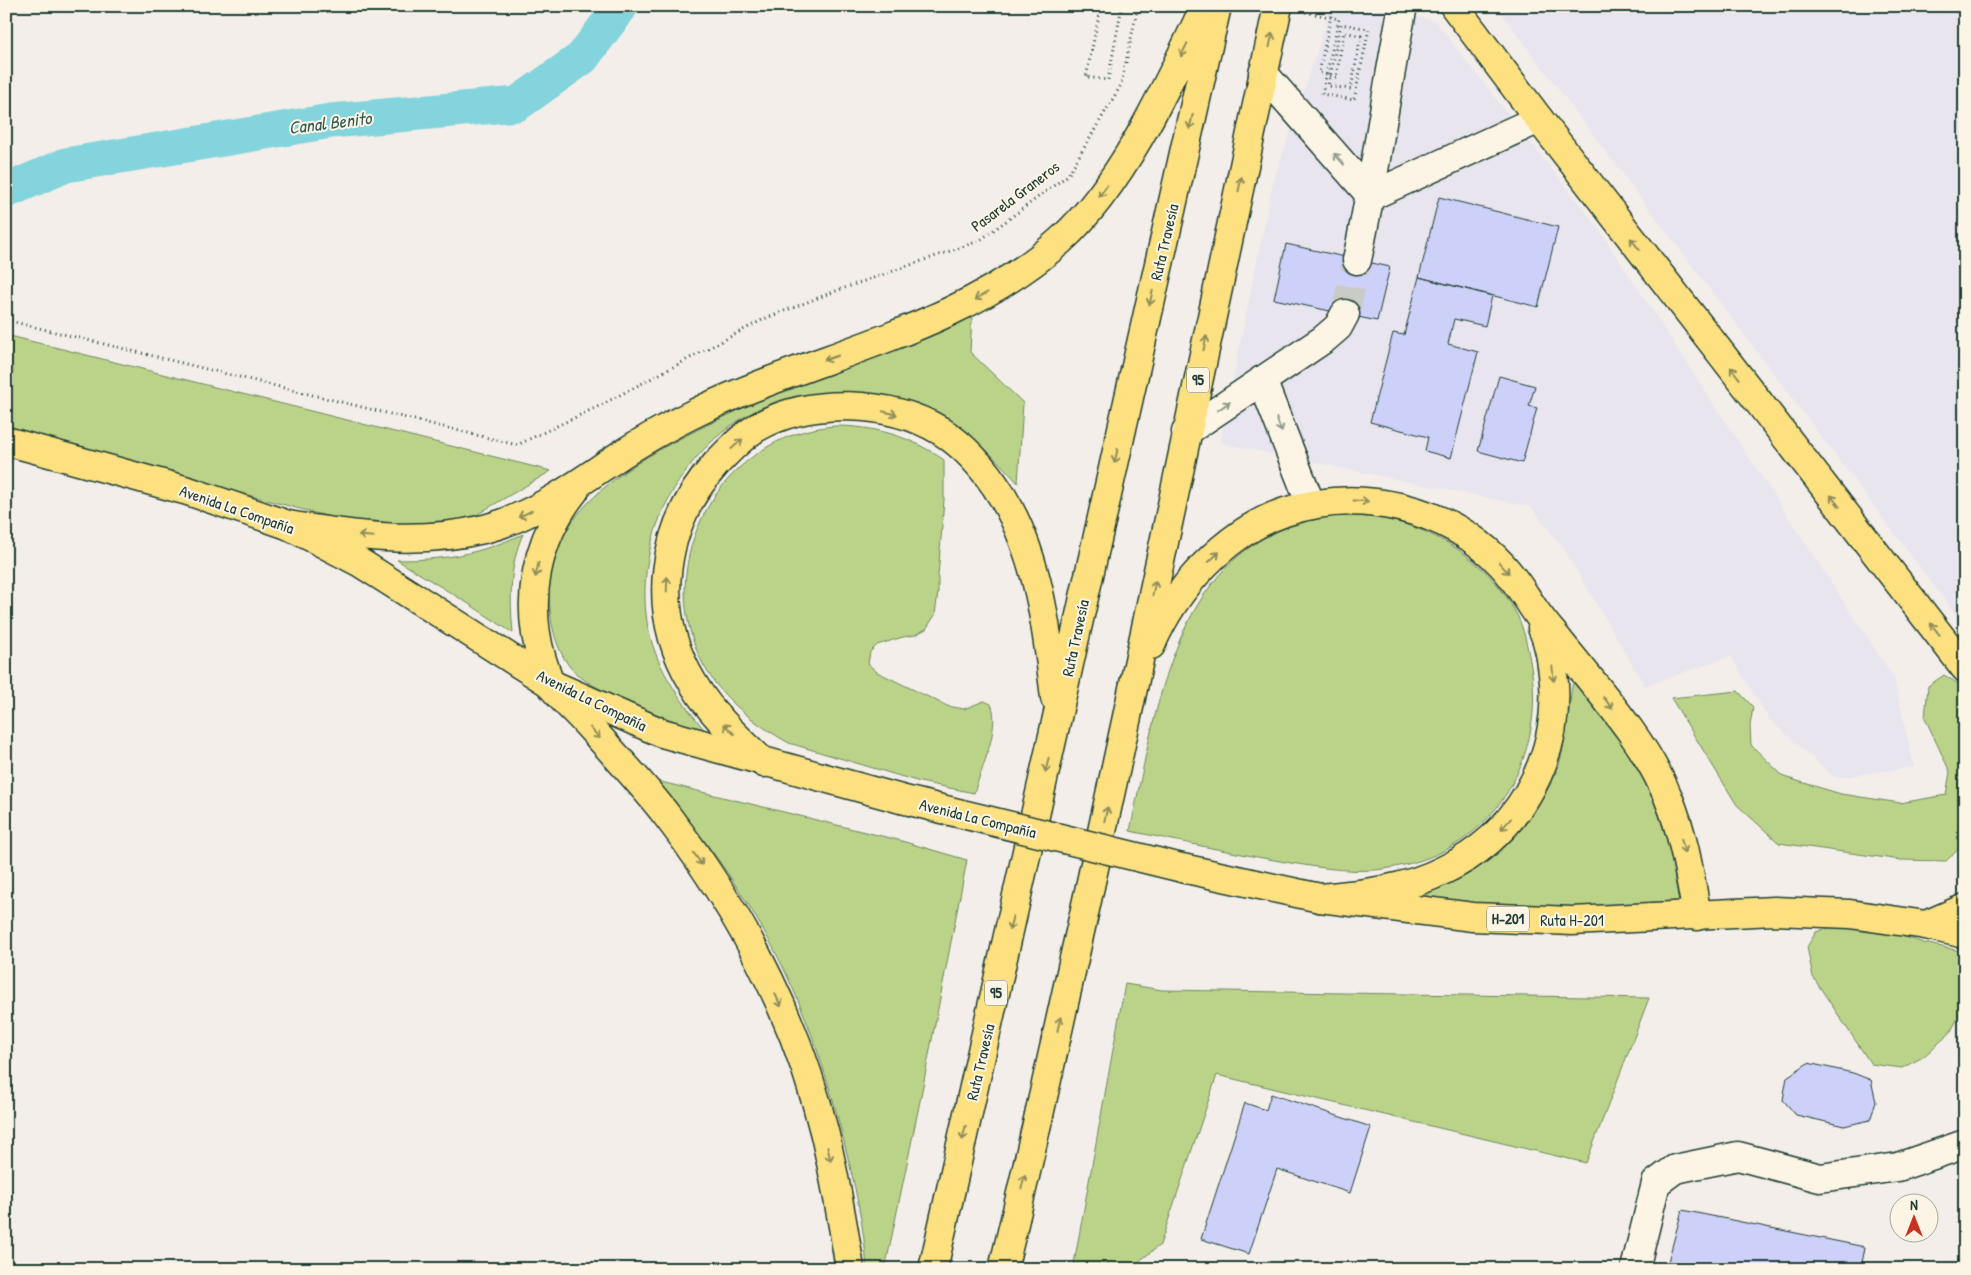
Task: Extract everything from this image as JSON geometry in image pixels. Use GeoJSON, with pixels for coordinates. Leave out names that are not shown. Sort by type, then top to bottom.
{"type":"FeatureCollection","features":[{"type":"Feature","properties":{"kind":"main road"},"geometry":{"type":"LineString","coordinates":[[288,525],[366,537],[431,538],[460,535],[510,521],[548,502],[582,482],[624,453],[710,406],[752,387],[872,344],[960,307],[1040,258],[1078,224],[1113,178],[1166,88],[1205,6]]}},
{"type":"Feature","properties":{"kind":"main road","name":"Ruta Travesía"},"geometry":{"type":"LineString","coordinates":[[933,1269],[1217,6]]}},
{"type":"Feature","properties":{"kind":"main road","name":"95"},"geometry":{"type":"LineString","coordinates":[[1002,1269],[1044,1094],[1134,687],[1186,432],[1277,6]]}},
{"type":"Feature","properties":{"kind":"main road"},"geometry":{"type":"LineString","coordinates":[[1454,6],[1539,120],[1965,668]]}},
{"type":"Feature","properties":{"kind":"main road"},"geometry":{"type":"LineString","coordinates":[[764,762],[720,721],[686,670],[674,643],[669,623],[666,604],[668,565],[671,546],[685,507],[718,461],[755,429],[792,413],[811,409],[834,406],[856,407],[898,414],[924,423],[942,432],[960,446],[989,477],[1014,519],[1032,566],[1046,627],[1058,717]]}},
{"type":"Feature","properties":{"kind":"main road","name":"Avenida La Compañía"},"geometry":{"type":"LineString","coordinates":[[6,441],[188,491],[288,525],[359,562],[551,684],[662,734],[901,799],[1182,868]]}},
{"type":"Feature","properties":{"kind":"main road"},"geometry":{"type":"LineString","coordinates":[[582,482],[565,503],[549,532],[536,574],[533,614],[536,636],[551,684],[667,816],[715,882],[749,940],[792,1032],[814,1098],[832,1168],[850,1269]]}},
{"type":"Feature","properties":{"kind":"main road"},"geometry":{"type":"LineString","coordinates":[[1134,687],[1154,640],[1171,609],[1202,568],[1253,525],[1272,516],[1311,505],[1352,501],[1390,504],[1441,522],[1458,530],[1487,550],[1515,580],[1535,610],[1619,716],[1658,776],[1677,823],[1691,878],[1697,916]]}},
{"type":"Feature","properties":{"kind":"main road"},"geometry":{"type":"LineString","coordinates":[[1320,898],[1376,892],[1418,881],[1444,871],[1477,851],[1518,810],[1540,772],[1551,735],[1553,714],[1552,661],[1544,632],[1535,610]]}},
{"type":"Feature","properties":{"kind":"main road","name":"Ruta H-201"},"geometry":{"type":"LineString","coordinates":[[1182,868],[1320,898],[1473,917],[1572,921],[1774,911],[1841,913],[1926,925],[1965,934]]}},
{"type":"Feature","properties":{"kind":"main road"},"geometry":{"type":"LineString","coordinates":[[1926,925],[1965,908]]}},
{"type":"Feature","properties":{"kind":"lane"},"geometry":{"type":"LineString","coordinates":[[1357,260],[1371,196],[1392,60],[1403,6]]}},
{"type":"Feature","properties":{"kind":"lane"},"geometry":{"type":"LineString","coordinates":[[1264,73],[1371,196]]}},
{"type":"Feature","properties":{"kind":"lane"},"geometry":{"type":"LineString","coordinates":[[1371,196],[1539,120]]}},
{"type":"Feature","properties":{"kind":"lane"},"geometry":{"type":"LineString","coordinates":[[1186,432],[1324,339],[1338,326],[1345,314]]}},
{"type":"Feature","properties":{"kind":"lane"},"geometry":{"type":"LineString","coordinates":[[1262,380],[1311,505]]}},
{"type":"Feature","properties":{"kind":"lane"},"geometry":{"type":"LineString","coordinates":[[1635,1269],[1656,1183],[1675,1169],[1738,1156],[1820,1178],[1898,1167],[1965,1144]]}},
{"type":"Feature","properties":{"kind":"path"},"geometry":{"type":"LineString","coordinates":[[1101,6],[1086,77],[1108,80],[1122,6]]}},
{"type":"Feature","properties":{"kind":"path","name":"Pasarela Graneros"},"geometry":{"type":"LineString","coordinates":[[6,320],[517,445],[599,406],[764,319],[833,292],[979,240],[1068,175],[1121,85],[1138,6]]}},
{"type":"Feature","properties":{"kind":"path"},"geometry":{"type":"LineString","coordinates":[[1277,6],[1339,19],[1322,94],[1354,100],[1369,29],[1341,24],[1328,86],[1350,89],[1361,36],[1344,32],[1336,77],[1319,74],[1333,6]]}},
{"type":"Feature","properties":{"kind":"shaded area"},"geometry":{"type":"Polygon","coordinates":[[[1332,6],[1369,6],[1435,21],[1596,225],[1894,678],[1914,767],[1835,778],[1769,719],[1731,656],[1645,686],[1564,549],[1531,507],[1220,443],[1272,187],[1332,6]]]}},
{"type":"Feature","properties":{"kind":"shaded area"},"geometry":{"type":"Polygon","coordinates":[[[1496,6],[1965,6],[1965,627],[1496,6]]]}},
{"type":"Feature","properties":{"kind":"green space"},"geometry":{"type":"Polygon","coordinates":[[[972,316],[970,352],[1023,403],[1018,483],[971,436],[939,413],[922,406],[885,398],[826,393],[788,398],[775,402],[735,423],[709,444],[688,468],[670,496],[657,525],[648,557],[645,589],[650,638],[670,682],[687,708],[707,733],[613,696],[580,677],[570,667],[560,650],[550,614],[549,595],[553,563],[565,534],[583,508],[607,485],[634,465],[663,448],[751,404],[793,386],[877,357],[972,316]]]}},
{"type":"Feature","properties":{"kind":"green space"},"geometry":{"type":"Polygon","coordinates":[[[6,335],[551,471],[459,525],[371,528],[6,430],[6,335]]]}},
{"type":"Feature","properties":{"kind":"green space"},"geometry":{"type":"Polygon","coordinates":[[[834,426],[864,428],[892,434],[918,445],[944,460],[944,500],[935,615],[926,629],[915,635],[877,645],[870,652],[868,664],[877,672],[947,706],[964,709],[984,701],[991,704],[994,724],[992,736],[974,793],[920,782],[789,743],[751,719],[728,698],[718,687],[702,662],[688,623],[685,584],[692,545],[706,510],[729,478],[759,452],[794,435],[834,426]]]}},
{"type":"Feature","properties":{"kind":"green space"},"geometry":{"type":"Polygon","coordinates":[[[1350,514],[1400,523],[1424,531],[1447,543],[1468,557],[1487,574],[1504,593],[1517,615],[1530,661],[1533,715],[1520,767],[1508,791],[1493,812],[1474,831],[1451,847],[1421,860],[1378,870],[1340,870],[1303,865],[1130,831],[1152,726],[1167,675],[1186,626],[1212,584],[1247,549],[1292,525],[1350,514]]]}},
{"type":"Feature","properties":{"kind":"green space"},"geometry":{"type":"Polygon","coordinates":[[[523,534],[518,546],[513,570],[511,608],[513,633],[397,560],[431,559],[477,551],[523,534]]]}},
{"type":"Feature","properties":{"kind":"green space"},"geometry":{"type":"Polygon","coordinates":[[[1944,675],[1965,688],[1965,843],[1946,861],[1901,860],[1779,843],[1737,805],[1671,698],[1738,691],[1753,707],[1750,726],[1751,745],[1784,777],[1841,794],[1900,803],[1946,795],[1950,772],[1925,718],[1928,686],[1944,675]]]}},
{"type":"Feature","properties":{"kind":"green space"},"geometry":{"type":"Polygon","coordinates":[[[1573,681],[1577,681],[1613,731],[1635,765],[1654,801],[1672,861],[1679,902],[1650,905],[1510,909],[1409,898],[1448,883],[1481,865],[1524,825],[1547,790],[1559,764],[1565,738],[1573,681]]]}},
{"type":"Feature","properties":{"kind":"green space"},"geometry":{"type":"Polygon","coordinates":[[[657,781],[898,840],[967,860],[885,1269],[867,1269],[858,1203],[835,1108],[805,1018],[780,961],[739,890],[682,811],[657,781]]]}},
{"type":"Feature","properties":{"kind":"green space"},"geometry":{"type":"Polygon","coordinates":[[[1836,925],[1884,930],[1924,943],[1965,952],[1961,1012],[1950,1033],[1923,1057],[1902,1068],[1871,1064],[1813,977],[1807,947],[1816,932],[1836,925]]]}},
{"type":"Feature","properties":{"kind":"green space"},"geometry":{"type":"Polygon","coordinates":[[[1125,984],[1162,990],[1649,998],[1586,1163],[1217,1075],[1160,1245],[1129,1269],[1073,1269],[1125,984]]]}},
{"type":"Feature","properties":{"kind":"building"},"geometry":{"type":"Polygon","coordinates":[[[1439,197],[1558,227],[1538,307],[1419,277],[1439,197]]]}},
{"type":"Feature","properties":{"kind":"building"},"geometry":{"type":"Polygon","coordinates":[[[1286,244],[1390,267],[1377,321],[1274,299],[1286,244]]]}},
{"type":"Feature","properties":{"kind":"building"},"geometry":{"type":"Polygon","coordinates":[[[1419,277],[1492,296],[1485,326],[1454,319],[1448,344],[1478,352],[1451,458],[1425,451],[1428,437],[1370,422],[1393,333],[1404,335],[1419,277]]]}},
{"type":"Feature","properties":{"kind":"building"},"geometry":{"type":"Polygon","coordinates":[[[1499,376],[1535,386],[1529,406],[1537,408],[1522,463],[1478,451],[1499,376]]]}},
{"type":"Feature","properties":{"kind":"building"},"geometry":{"type":"Polygon","coordinates":[[[1808,1063],[1853,1073],[1871,1080],[1876,1102],[1870,1120],[1844,1126],[1796,1115],[1783,1100],[1787,1077],[1808,1063]]]}},
{"type":"Feature","properties":{"kind":"building"},"geometry":{"type":"Polygon","coordinates":[[[1271,1094],[1371,1127],[1350,1193],[1277,1169],[1249,1254],[1201,1239],[1245,1103],[1266,1110],[1271,1094]]]}},
{"type":"Feature","properties":{"kind":"building"},"geometry":{"type":"Polygon","coordinates":[[[1682,1210],[1865,1247],[1861,1269],[1666,1269],[1682,1210]]]}},
{"type":"Feature","properties":{"kind":"waterway","name":"Canal Benito"},"geometry":{"type":"LineString","coordinates":[[6,191],[66,165],[331,121],[517,104],[582,58],[621,6]]}},
{"type":"Feature","properties":{"kind":"tunnel"},"geometry":{"type":"LineString","coordinates":[[1345,314],[1357,260]]}}]}
